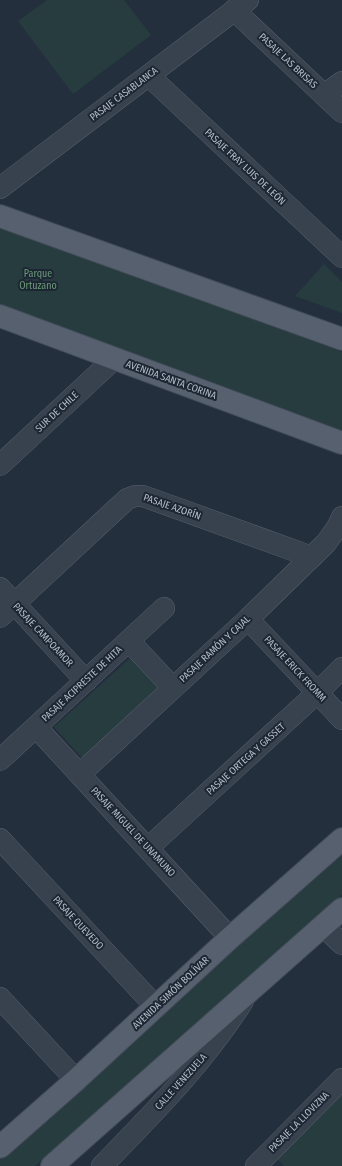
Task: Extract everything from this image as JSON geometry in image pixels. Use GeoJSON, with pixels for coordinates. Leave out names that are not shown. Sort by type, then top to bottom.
{"type":"FeatureCollection","features":[{"type":"Feature","properties":{"kind":"main road"},"geometry":{"type":"LineString","coordinates":[[0,216],[342,339]]}},
{"type":"Feature","properties":{"kind":"main road","name":"AVENIDA SANTA CORINA"},"geometry":{"type":"LineString","coordinates":[[0,316],[342,443]]}},
{"type":"Feature","properties":{"kind":"main road","name":"AVENIDA SIMÓN BOLÍVAR"},"geometry":{"type":"LineString","coordinates":[[0,1147],[76,1080],[230,938],[342,839]]}},
{"type":"Feature","properties":{"kind":"main road"},"geometry":{"type":"LineString","coordinates":[[52,1166],[336,915]]}},
{"type":"Feature","properties":{"kind":"street","name":"PASAJE CASABLANCA"},"geometry":{"type":"LineString","coordinates":[[0,188],[241,5]]}},
{"type":"Feature","properties":{"kind":"street","name":"PASAJE LAS BRISAS"},"geometry":{"type":"LineString","coordinates":[[241,5],[324,95],[342,112]]}},
{"type":"Feature","properties":{"kind":"street","name":"PASAJE FRAY LUIS DE LEÓN"},"geometry":{"type":"LineString","coordinates":[[149,76],[342,257]]}},
{"type":"Feature","properties":{"kind":"street"},"geometry":{"type":"LineString","coordinates":[[324,95],[342,82]]}},
{"type":"Feature","properties":{"kind":"street","name":"SUR DE CHILE"},"geometry":{"type":"LineString","coordinates":[[0,465],[114,359]]}},
{"type":"Feature","properties":{"kind":"street","name":"PASAJE AZORÍN"},"geometry":{"type":"LineString","coordinates":[[7,610],[127,499],[135,496],[143,496],[312,557]]}},
{"type":"Feature","properties":{"kind":"street","name":"PASAJE RAMÓN Y CAJAL"},"geometry":{"type":"LineString","coordinates":[[80,774],[248,619],[312,557],[330,539],[342,517]]}},
{"type":"Feature","properties":{"kind":"street","name":"PASAJE CAMPOAMOR"},"geometry":{"type":"LineString","coordinates":[[0,588],[7,610],[86,681]]}},
{"type":"Feature","properties":{"kind":"street","name":"PASAJE ACIPRESTE DE HITA"},"geometry":{"type":"LineString","coordinates":[[0,760],[164,608]]}},
{"type":"Feature","properties":{"kind":"street","name":"PASAJE ERICK FROMM"},"geometry":{"type":"LineString","coordinates":[[248,619],[342,719]]}},
{"type":"Feature","properties":{"kind":"street"},"geometry":{"type":"LineString","coordinates":[[129,641],[173,688]]}},
{"type":"Feature","properties":{"kind":"street","name":"PASAJE ORTEGA Y GASSET"},"geometry":{"type":"LineString","coordinates":[[148,848],[318,693],[342,668]]}},
{"type":"Feature","properties":{"kind":"street","name":"PASAJE MIGUEL DE UNAMUNO"},"geometry":{"type":"LineString","coordinates":[[36,727],[230,938]]}},
{"type":"Feature","properties":{"kind":"street","name":"PASAJE QUEVEDO"},"geometry":{"type":"LineString","coordinates":[[0,839],[156,1007]]}},
{"type":"Feature","properties":{"kind":"street"},"geometry":{"type":"LineString","coordinates":[[336,915],[342,944]]}},
{"type":"Feature","properties":{"kind":"street","name":"CALLE VENEZUELA"},"geometry":{"type":"LineString","coordinates":[[102,1166],[196,1067],[251,990]]}},
{"type":"Feature","properties":{"kind":"street"},"geometry":{"type":"LineString","coordinates":[[0,998],[76,1080]]}},
{"type":"Feature","properties":{"kind":"street","name":"PASAJE LA LLOVIZNA"},"geometry":{"type":"LineString","coordinates":[[264,1163],[342,1079]]}},
{"type":"Feature","properties":{"kind":"green space"},"geometry":{"type":"Polygon","coordinates":[[[47,0],[124,0],[151,35],[73,94],[18,21],[47,0]]]}},
{"type":"Feature","properties":{"kind":"green space","name":"Parque Ortuzano"},"geometry":{"type":"Polygon","coordinates":[[[0,226],[342,352],[342,431],[0,306],[0,226]]]}},
{"type":"Feature","properties":{"kind":"green space"},"geometry":{"type":"Polygon","coordinates":[[[324,264],[342,282],[342,313],[295,296],[324,264]]]}},
{"type":"Feature","properties":{"kind":"green space"},"geometry":{"type":"Polygon","coordinates":[[[137,652],[167,686],[84,760],[54,727],[137,652]]]}},
{"type":"Feature","properties":{"kind":"green space"},"geometry":{"type":"Polygon","coordinates":[[[342,849],[342,895],[35,1166],[0,1166],[0,1154],[342,849]]]}},
{"type":"Feature","properties":{"kind":"green space"},"geometry":{"type":"Polygon","coordinates":[[[342,1084],[342,1166],[284,1166],[273,1155],[342,1084]]]}}]}
